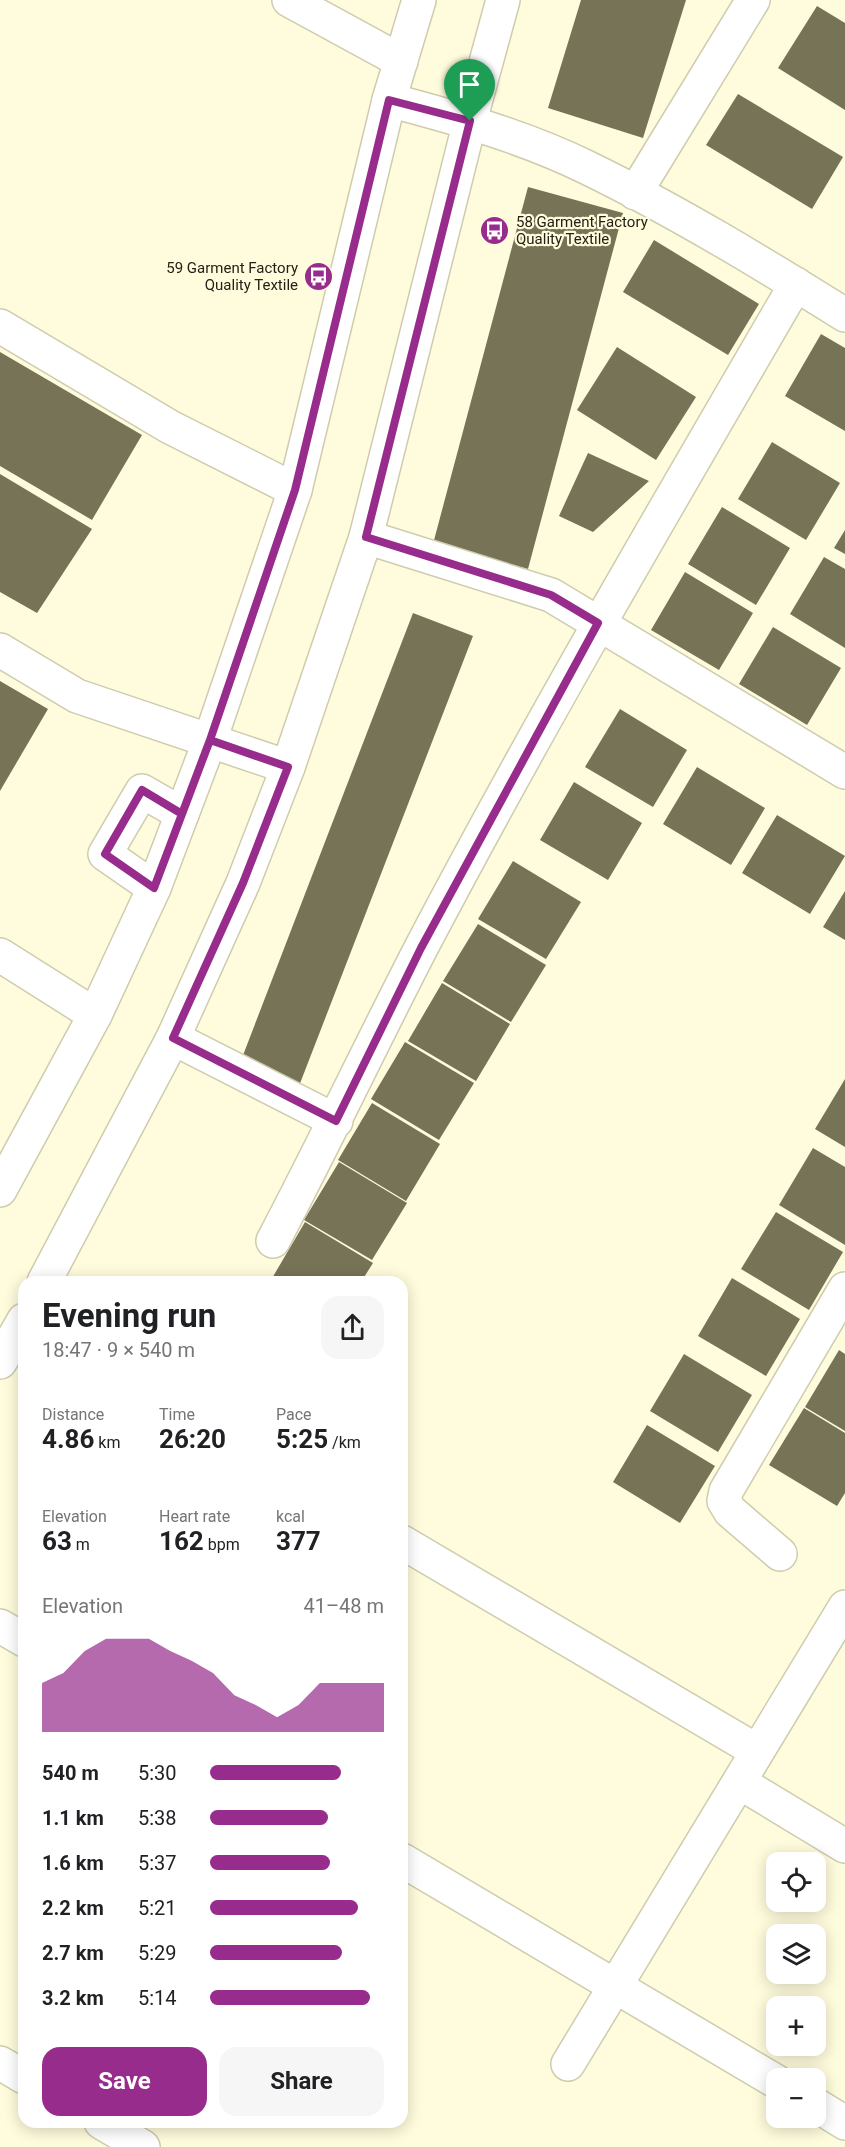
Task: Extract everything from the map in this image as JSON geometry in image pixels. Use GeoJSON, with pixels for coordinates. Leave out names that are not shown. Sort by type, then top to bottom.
{"type":"FeatureCollection","features":[{"type":"Feature","properties":{"kind":"street"},"geometry":{"type":"LineString","coordinates":[[289,0],[401,61]]}},
{"type":"Feature","properties":{"kind":"street"},"geometry":{"type":"LineString","coordinates":[[0,1190],[95,1015],[154,888],[210,740],[295,490],[389,100],[419,0]]}},
{"type":"Feature","properties":{"kind":"street"},"geometry":{"type":"LineString","coordinates":[[47,1276],[173,1038],[243,883],[288,767],[366,537],[470,121],[504,0]]}},
{"type":"Feature","properties":{"kind":"street"},"geometry":{"type":"LineString","coordinates":[[635,193],[753,0]]}},
{"type":"Feature","properties":{"kind":"street"},"geometry":{"type":"LineString","coordinates":[[389,100],[470,121],[586,167],[796,284],[845,315]]}},
{"type":"Feature","properties":{"kind":"street"},"geometry":{"type":"LineString","coordinates":[[273,1241],[336,1121],[421,948],[598,623],[796,284]]}},
{"type":"Feature","properties":{"kind":"street"},"geometry":{"type":"LineString","coordinates":[[0,326],[170,427],[295,490]]}},
{"type":"Feature","properties":{"kind":"street"},"geometry":{"type":"LineString","coordinates":[[366,537],[551,595],[843,767]]}},
{"type":"Feature","properties":{"kind":"street"},"geometry":{"type":"LineString","coordinates":[[0,650],[77,696],[288,767]]}},
{"type":"Feature","properties":{"kind":"street"},"geometry":{"type":"LineString","coordinates":[[154,888],[105,854],[142,790],[182,814]]}},
{"type":"Feature","properties":{"kind":"street"},"geometry":{"type":"LineString","coordinates":[[0,955],[95,1015]]}},
{"type":"Feature","properties":{"kind":"street"},"geometry":{"type":"LineString","coordinates":[[173,1038],[336,1121]]}},
{"type":"Feature","properties":{"kind":"street"},"geometry":{"type":"LineString","coordinates":[[780,1554],[730,1511],[724,1501],[726,1491],[845,1289]]}},
{"type":"Feature","properties":{"kind":"street"},"geometry":{"type":"LineString","coordinates":[[0,1362],[18,1330]]}},
{"type":"Feature","properties":{"kind":"street"},"geometry":{"type":"LineString","coordinates":[[408,1546],[757,1751]]}},
{"type":"Feature","properties":{"kind":"street"},"geometry":{"type":"LineString","coordinates":[[568,2064],[845,1607]]}},
{"type":"Feature","properties":{"kind":"street"},"geometry":{"type":"LineString","coordinates":[[0,1626],[18,1636]]}},
{"type":"Feature","properties":{"kind":"street"},"geometry":{"type":"LineString","coordinates":[[739,1782],[845,1846]]}},
{"type":"Feature","properties":{"kind":"street"},"geometry":{"type":"LineString","coordinates":[[408,1864],[766,2075]]}},
{"type":"Feature","properties":{"kind":"street"},"geometry":{"type":"LineString","coordinates":[[0,2063],[18,2074]]}},
{"type":"Feature","properties":{"kind":"street"},"geometry":{"type":"LineString","coordinates":[[826,2111],[845,2123]]}},
{"type":"Feature","properties":{"kind":"street"},"geometry":{"type":"LineString","coordinates":[[111,2128],[143,2147]]}},
{"type":"Feature","properties":{"kind":"building"},"geometry":{"type":"Polygon","coordinates":[[[581,0],[686,0],[643,138],[548,108],[581,0]]]}},
{"type":"Feature","properties":{"kind":"building"},"geometry":{"type":"Polygon","coordinates":[[[817,6],[845,23],[845,110],[778,68],[817,6]]]}},
{"type":"Feature","properties":{"kind":"building"},"geometry":{"type":"Polygon","coordinates":[[[738,94],[843,157],[812,209],[706,145],[738,94]]]}},
{"type":"Feature","properties":{"kind":"building"},"geometry":{"type":"Polygon","coordinates":[[[528,187],[623,213],[528,569],[433,544],[528,187]]]}},
{"type":"Feature","properties":{"kind":"building"},"geometry":{"type":"Polygon","coordinates":[[[654,240],[759,304],[728,355],[623,292],[654,240]]]}},
{"type":"Feature","properties":{"kind":"building"},"geometry":{"type":"Polygon","coordinates":[[[821,334],[845,348],[845,431],[785,396],[821,334]]]}},
{"type":"Feature","properties":{"kind":"building"},"geometry":{"type":"Polygon","coordinates":[[[617,347],[696,397],[656,460],[577,410],[617,347]]]}},
{"type":"Feature","properties":{"kind":"building"},"geometry":{"type":"Polygon","coordinates":[[[0,352],[142,435],[92,520],[0,466],[0,352]]]}},
{"type":"Feature","properties":{"kind":"building"},"geometry":{"type":"Polygon","coordinates":[[[772,442],[840,483],[806,540],[738,499],[772,442]]]}},
{"type":"Feature","properties":{"kind":"building"},"geometry":{"type":"Polygon","coordinates":[[[588,453],[649,481],[593,532],[559,516],[588,453]]]}},
{"type":"Feature","properties":{"kind":"building"},"geometry":{"type":"Polygon","coordinates":[[[0,474],[92,529],[37,613],[0,592],[0,474]]]}},
{"type":"Feature","properties":{"kind":"building"},"geometry":{"type":"Polygon","coordinates":[[[722,507],[790,548],[756,605],[688,564],[722,507]]]}},
{"type":"Feature","properties":{"kind":"building"},"geometry":{"type":"Polygon","coordinates":[[[845,530],[845,554],[834,548],[845,530]]]}},
{"type":"Feature","properties":{"kind":"building"},"geometry":{"type":"Polygon","coordinates":[[[824,557],[845,569],[845,648],[790,614],[824,557]]]}},
{"type":"Feature","properties":{"kind":"building"},"geometry":{"type":"Polygon","coordinates":[[[685,572],[753,613],[719,670],[651,630],[685,572]]]}},
{"type":"Feature","properties":{"kind":"building"},"geometry":{"type":"Polygon","coordinates":[[[413,613],[473,636],[299,1086],[240,1063],[413,613]]]}},
{"type":"Feature","properties":{"kind":"building"},"geometry":{"type":"Polygon","coordinates":[[[773,627],[841,668],[807,725],[739,684],[773,627]]]}},
{"type":"Feature","properties":{"kind":"building"},"geometry":{"type":"Polygon","coordinates":[[[0,681],[48,709],[0,791],[0,681]]]}},
{"type":"Feature","properties":{"kind":"building"},"geometry":{"type":"Polygon","coordinates":[[[620,709],[687,750],[653,807],[585,767],[620,709]]]}},
{"type":"Feature","properties":{"kind":"building"},"geometry":{"type":"Polygon","coordinates":[[[697,767],[765,808],[731,865],[663,824],[697,767]]]}},
{"type":"Feature","properties":{"kind":"building"},"geometry":{"type":"Polygon","coordinates":[[[574,782],[642,823],[608,880],[540,840],[574,782]]]}},
{"type":"Feature","properties":{"kind":"building"},"geometry":{"type":"Polygon","coordinates":[[[777,815],[845,856],[810,914],[742,873],[777,815]]]}},
{"type":"Feature","properties":{"kind":"building"},"geometry":{"type":"Polygon","coordinates":[[[513,861],[581,902],[546,959],[478,919],[513,861]]]}},
{"type":"Feature","properties":{"kind":"building"},"geometry":{"type":"Polygon","coordinates":[[[845,891],[845,940],[823,927],[845,891]]]}},
{"type":"Feature","properties":{"kind":"building"},"geometry":{"type":"Polygon","coordinates":[[[478,924],[546,965],[511,1022],[443,981],[478,924]]]}},
{"type":"Feature","properties":{"kind":"building"},"geometry":{"type":"Polygon","coordinates":[[[442,983],[510,1024],[476,1081],[408,1041],[442,983]]]}},
{"type":"Feature","properties":{"kind":"building"},"geometry":{"type":"Polygon","coordinates":[[[405,1042],[474,1083],[439,1140],[371,1099],[405,1042]]]}},
{"type":"Feature","properties":{"kind":"building"},"geometry":{"type":"Polygon","coordinates":[[[845,1079],[845,1147],[815,1129],[845,1079]]]}},
{"type":"Feature","properties":{"kind":"building"},"geometry":{"type":"Polygon","coordinates":[[[372,1103],[440,1144],[406,1201],[338,1160],[372,1103]]]}},
{"type":"Feature","properties":{"kind":"building"},"geometry":{"type":"Polygon","coordinates":[[[813,1148],[845,1167],[845,1245],[779,1205],[813,1148]]]}},
{"type":"Feature","properties":{"kind":"building"},"geometry":{"type":"Polygon","coordinates":[[[339,1162],[407,1203],[372,1260],[304,1220],[339,1162]]]}},
{"type":"Feature","properties":{"kind":"building"},"geometry":{"type":"Polygon","coordinates":[[[776,1212],[843,1252],[809,1310],[741,1269],[776,1212]]]}},
{"type":"Feature","properties":{"kind":"building"},"geometry":{"type":"Polygon","coordinates":[[[305,1222],[373,1263],[365,1276],[273,1276],[305,1222]]]}},
{"type":"Feature","properties":{"kind":"building"},"geometry":{"type":"Polygon","coordinates":[[[732,1278],[800,1319],[766,1376],[698,1336],[732,1278]]]}},
{"type":"Feature","properties":{"kind":"building"},"geometry":{"type":"Polygon","coordinates":[[[839,1350],[845,1354],[845,1431],[805,1407],[839,1350]]]}},
{"type":"Feature","properties":{"kind":"building"},"geometry":{"type":"Polygon","coordinates":[[[684,1354],[752,1395],[718,1452],[650,1411],[684,1354]]]}},
{"type":"Feature","properties":{"kind":"building"},"geometry":{"type":"Polygon","coordinates":[[[804,1408],[845,1433],[845,1493],[837,1506],[769,1465],[804,1408]]]}},
{"type":"Feature","properties":{"kind":"building"},"geometry":{"type":"Polygon","coordinates":[[[647,1425],[715,1466],[680,1523],[613,1482],[647,1425]]]}},
{"type":"Feature","properties":{"kind":"place","name":"58 Garment Factory Quality Textile"},"geometry":{"type":"Point","coordinates":[495,231]}},
{"type":"Feature","properties":{"kind":"place","name":"59 Garment Factory Quality Textile"},"geometry":{"type":"Point","coordinates":[319,277]}},
{"type":"Feature","properties":{"kind":"route"},"geometry":{"type":"LineString","coordinates":[[470,121],[366,537],[551,595],[598,623],[421,948],[336,1121],[173,1038],[243,883],[288,767],[210,740],[182,814],[142,790],[105,854],[154,888],[182,814],[210,740],[285,513],[295,490],[389,100],[470,121]]}}]}
